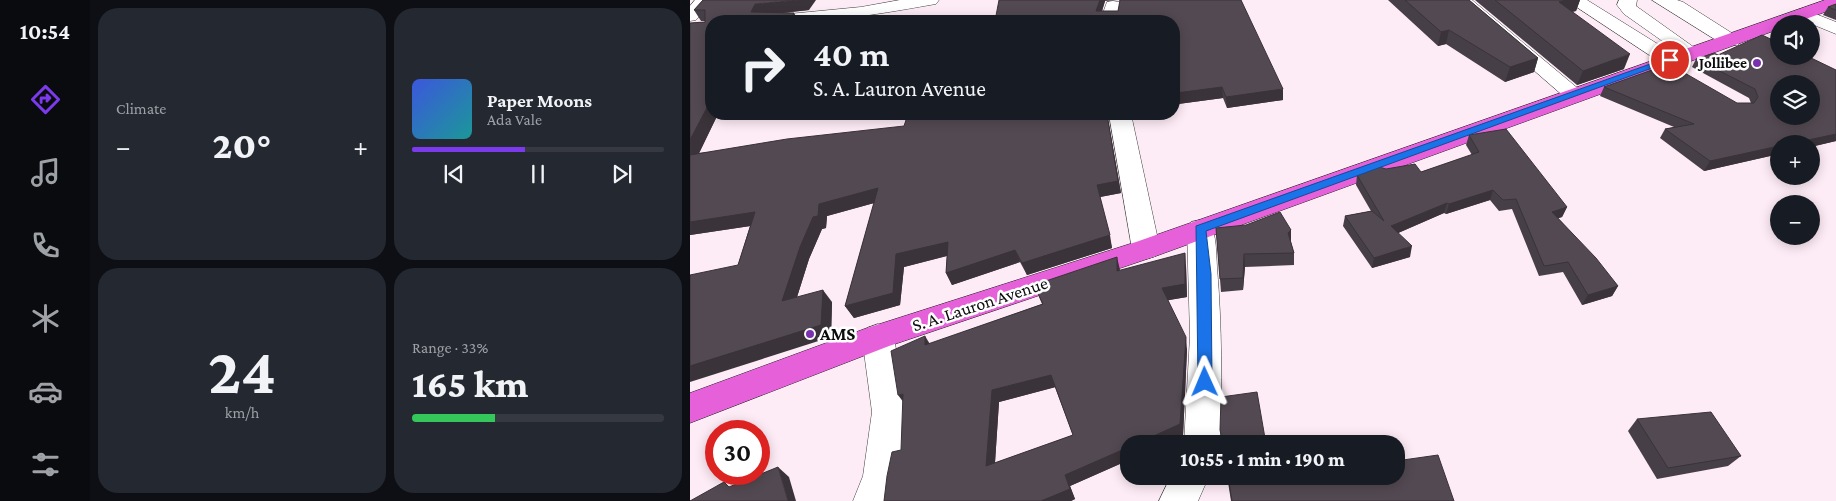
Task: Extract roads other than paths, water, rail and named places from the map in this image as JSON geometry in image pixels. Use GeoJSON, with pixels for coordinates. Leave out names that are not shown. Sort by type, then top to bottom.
{"type":"FeatureCollection","features":[{"type":"Feature","properties":{"kind":"highway","name":"S. A. Lauron Avenue"},"geometry":{"type":"LineString","coordinates":[[690,408],[878,337],[1146,249],[1574,95],[1679,63],[1732,40],[1756,33],[1836,2]]}},
{"type":"Feature","properties":{"kind":"street"},"geometry":{"type":"LineString","coordinates":[[690,16],[705,0]]}},
{"type":"Feature","properties":{"kind":"street"},"geometry":{"type":"LineString","coordinates":[[830,15],[861,12],[930,0]]}},
{"type":"Feature","properties":{"kind":"street"},"geometry":{"type":"LineString","coordinates":[[1462,0],[1574,95]]}},
{"type":"Feature","properties":{"kind":"street"},"geometry":{"type":"LineString","coordinates":[[1575,0],[1679,63]]}},
{"type":"Feature","properties":{"kind":"street"},"geometry":{"type":"LineString","coordinates":[[1628,0],[1626,5],[1630,10],[1679,63]]}},
{"type":"Feature","properties":{"kind":"street"},"geometry":{"type":"LineString","coordinates":[[1661,0],[1677,6],[1732,40]]}},
{"type":"Feature","properties":{"kind":"street"},"geometry":{"type":"LineString","coordinates":[[1803,14],[1836,29]]}},
{"type":"Feature","properties":{"kind":"street"},"geometry":{"type":"LineString","coordinates":[[1756,33],[1770,40]]}},
{"type":"Feature","properties":{"kind":"street"},"geometry":{"type":"LineString","coordinates":[[1121,120],[1146,249]]}},
{"type":"Feature","properties":{"kind":"street"},"geometry":{"type":"LineString","coordinates":[[1200,229],[1205,274],[1205,382],[1202,435]]}},
{"type":"Feature","properties":{"kind":"street"},"geometry":{"type":"LineString","coordinates":[[872,501],[881,476],[888,412],[878,337]]}},
{"type":"Feature","properties":{"kind":"street"},"geometry":{"type":"LineString","coordinates":[[1178,501],[1187,485]]}},
{"type":"Feature","properties":{"kind":"place","name":"Jollibee"},"geometry":{"type":"Point","coordinates":[1757,63]}},
{"type":"Feature","properties":{"kind":"place","name":"AMS"},"geometry":{"type":"Point","coordinates":[810,334]}}]}
